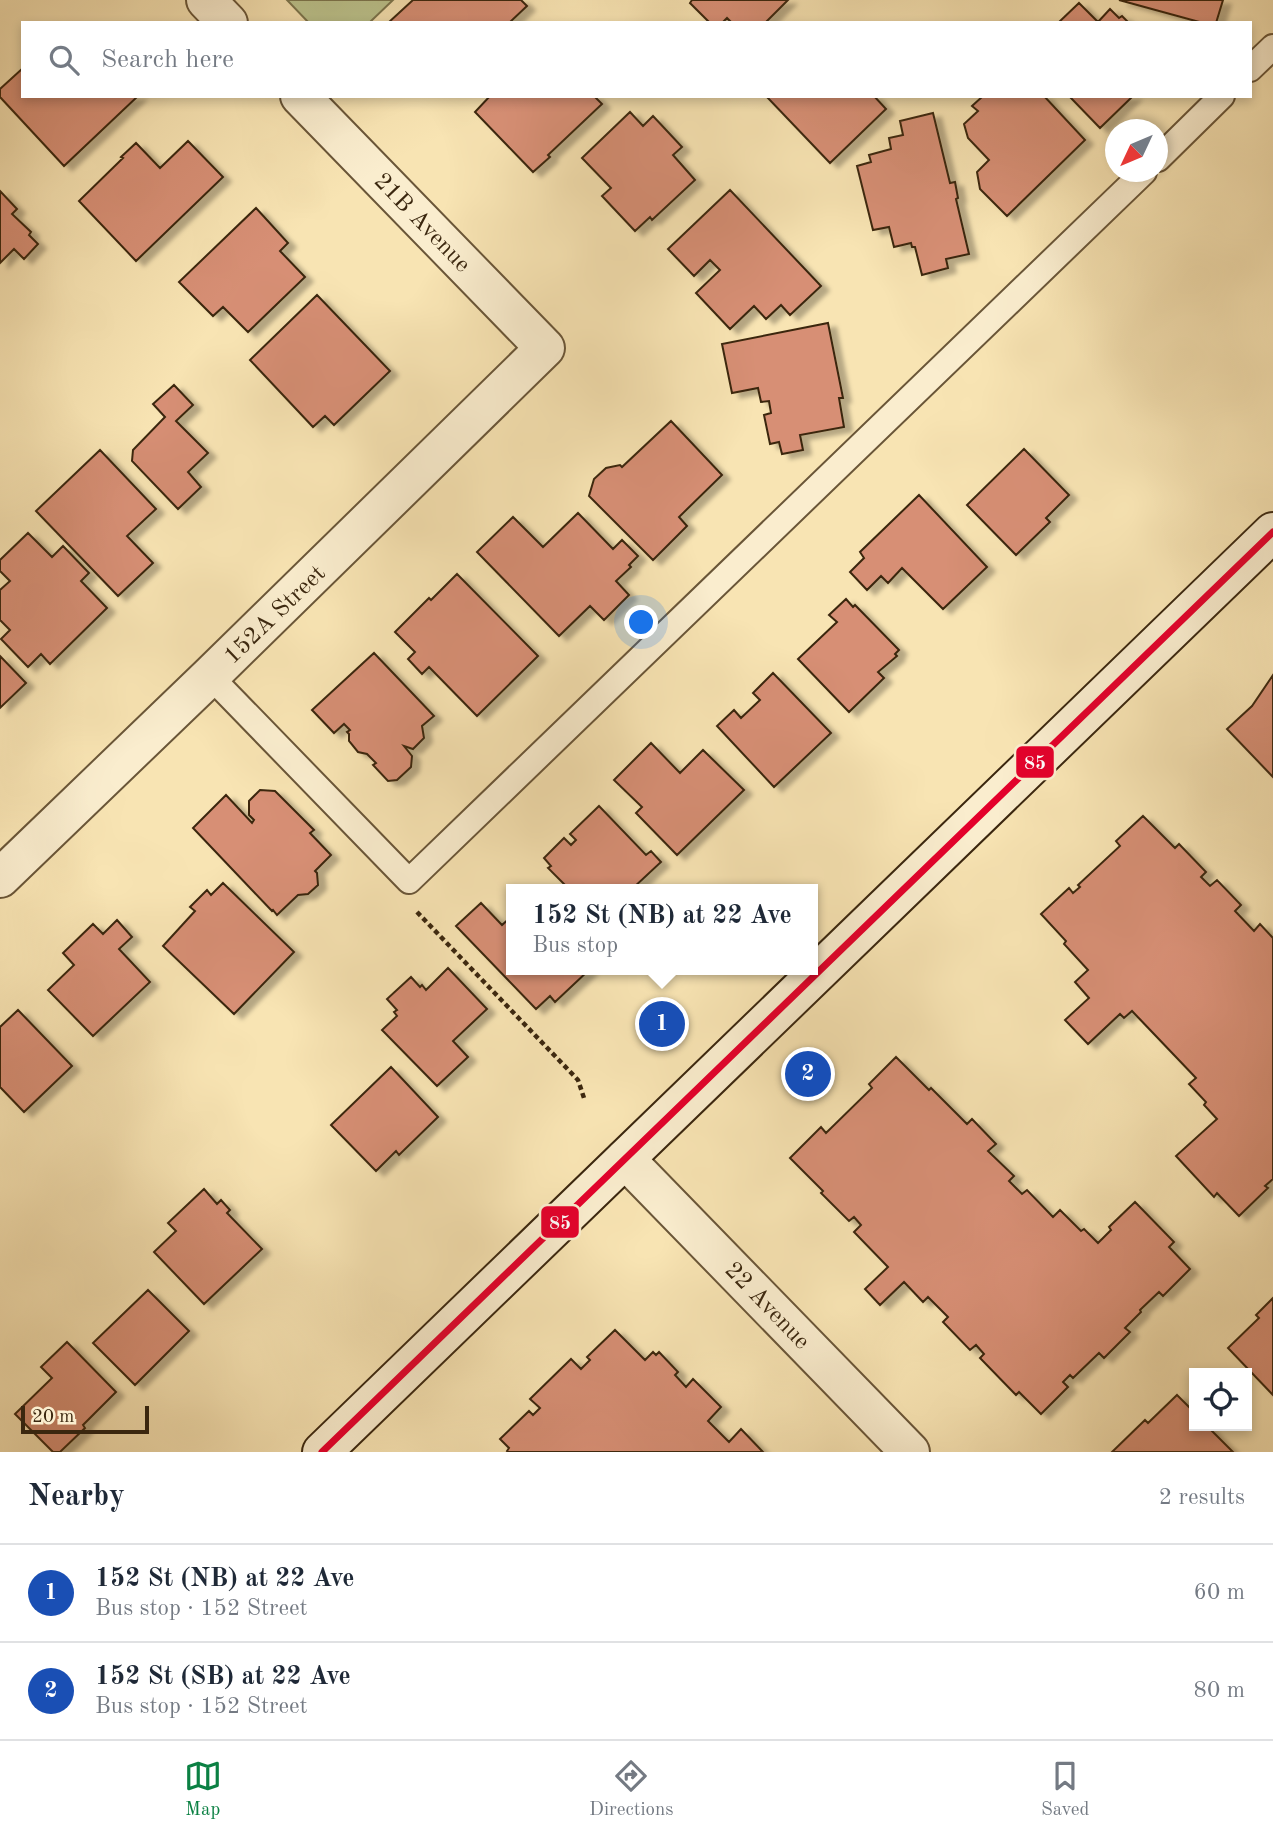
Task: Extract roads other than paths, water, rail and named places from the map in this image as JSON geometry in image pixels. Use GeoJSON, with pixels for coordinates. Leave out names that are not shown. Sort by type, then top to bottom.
{"type":"FeatureCollection","features":[{"type":"Feature","properties":{"kind":"street"},"geometry":{"type":"LineString","coordinates":[[206,0],[226,21]]}},
{"type":"Feature","properties":{"kind":"street","name":"21B Avenue"},"geometry":{"type":"LineString","coordinates":[[302,98],[545,348]]}},
{"type":"Feature","properties":{"kind":"street","name":"152A Street"},"geometry":{"type":"LineString","coordinates":[[0,878],[545,348]]}},
{"type":"Feature","properties":{"kind":"street"},"geometry":{"type":"LineString","coordinates":[[818,972],[1273,532]]}},
{"type":"Feature","properties":{"kind":"street"},"geometry":{"type":"LineString","coordinates":[[321,1452],[815,975]]}},
{"type":"Feature","properties":{"kind":"street","name":"22 Avenue"},"geometry":{"type":"LineString","coordinates":[[625,1159],[911,1452]]}},
{"type":"Feature","properties":{"kind":"lane"},"geometry":{"type":"LineString","coordinates":[[1252,67],[1273,47]]}},
{"type":"Feature","properties":{"kind":"lane"},"geometry":{"type":"LineString","coordinates":[[1168,148],[1220,98]]}},
{"type":"Feature","properties":{"kind":"lane"},"geometry":{"type":"LineString","coordinates":[[210,676],[409,881],[1134,182]]}},
{"type":"Feature","properties":{"kind":"place","name":"152 St (NB) at 22 Ave"},"geometry":{"type":"Point","coordinates":[662,1024]}},
{"type":"Feature","properties":{"kind":"place","name":"152 St (SB) at 22 Ave"},"geometry":{"type":"Point","coordinates":[808,1074]}}]}
